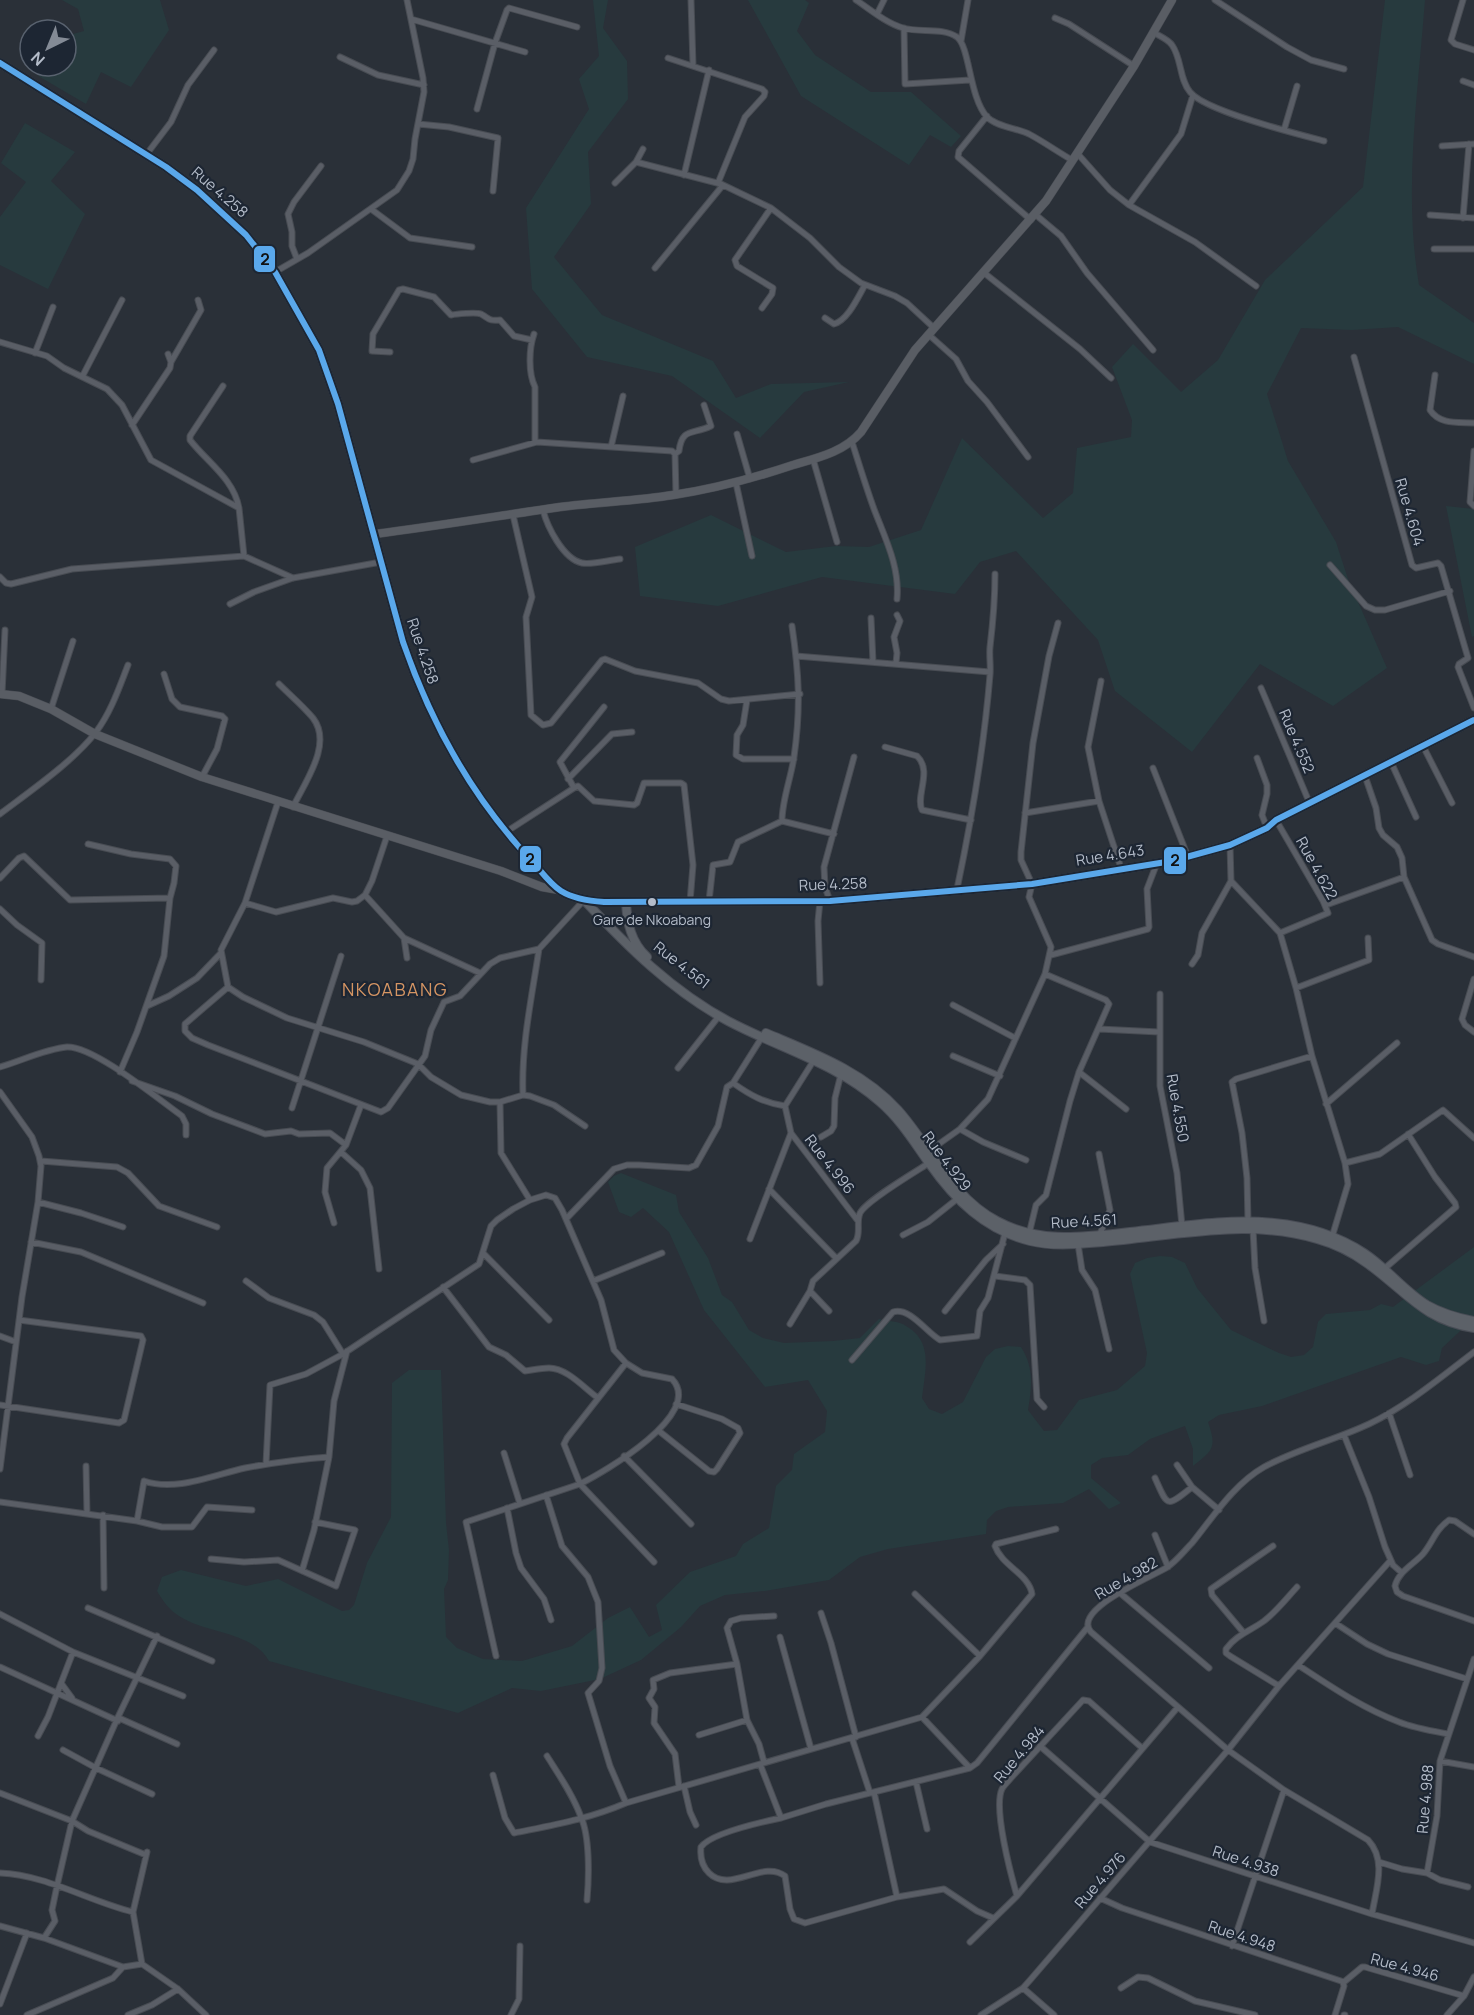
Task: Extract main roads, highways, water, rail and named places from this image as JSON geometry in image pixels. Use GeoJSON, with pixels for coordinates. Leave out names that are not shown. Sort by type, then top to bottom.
{"type":"FeatureCollection","features":[{"type":"Feature","properties":{"kind":"highway","name":"Rue 4.258"},"geometry":{"type":"LineString","coordinates":[[0,63],[189,184],[246,235],[276,272],[320,350],[375,534],[403,642],[433,718],[458,763],[505,833],[559,890],[584,900],[626,902],[825,901],[1032,884]]}},
{"type":"Feature","properties":{"kind":"highway","name":"Rue 4.643"},"geometry":{"type":"LineString","coordinates":[[1032,884],[1188,857],[1230,845],[1474,720]]}},
{"type":"Feature","properties":{"kind":"main road","name":"Rue 4.929"},"geometry":{"type":"LineString","coordinates":[[584,900],[639,957],[719,1016],[814,1060],[862,1086],[883,1104],[904,1128],[957,1199],[988,1224],[1005,1233],[1044,1244],[1078,1244],[1251,1226],[1292,1233],[1335,1245],[1369,1264],[1422,1309],[1448,1321],[1474,1328]]}},
{"type":"Feature","properties":{"kind":"main road","name":"Rue 4.561"},"geometry":{"type":"LineString","coordinates":[[626,902],[627,917],[633,938],[638,947],[656,964],[686,987],[734,1018],[829,1060],[873,1086],[898,1110],[956,1189],[978,1209],[999,1222],[1029,1234],[1057,1238],[1099,1236],[1182,1226],[1251,1226],[1275,1223],[1316,1231],[1363,1252],[1425,1304],[1439,1311],[1474,1321]]}},
{"type":"Feature","properties":{"kind":"place","name":"Gare de Nkoabang"},"geometry":{"type":"Point","coordinates":[652,902]}},
{"type":"Feature","properties":{"kind":"district","name":"NKOABANG"},"geometry":{"type":"Point","coordinates":[395,989]}}]}
